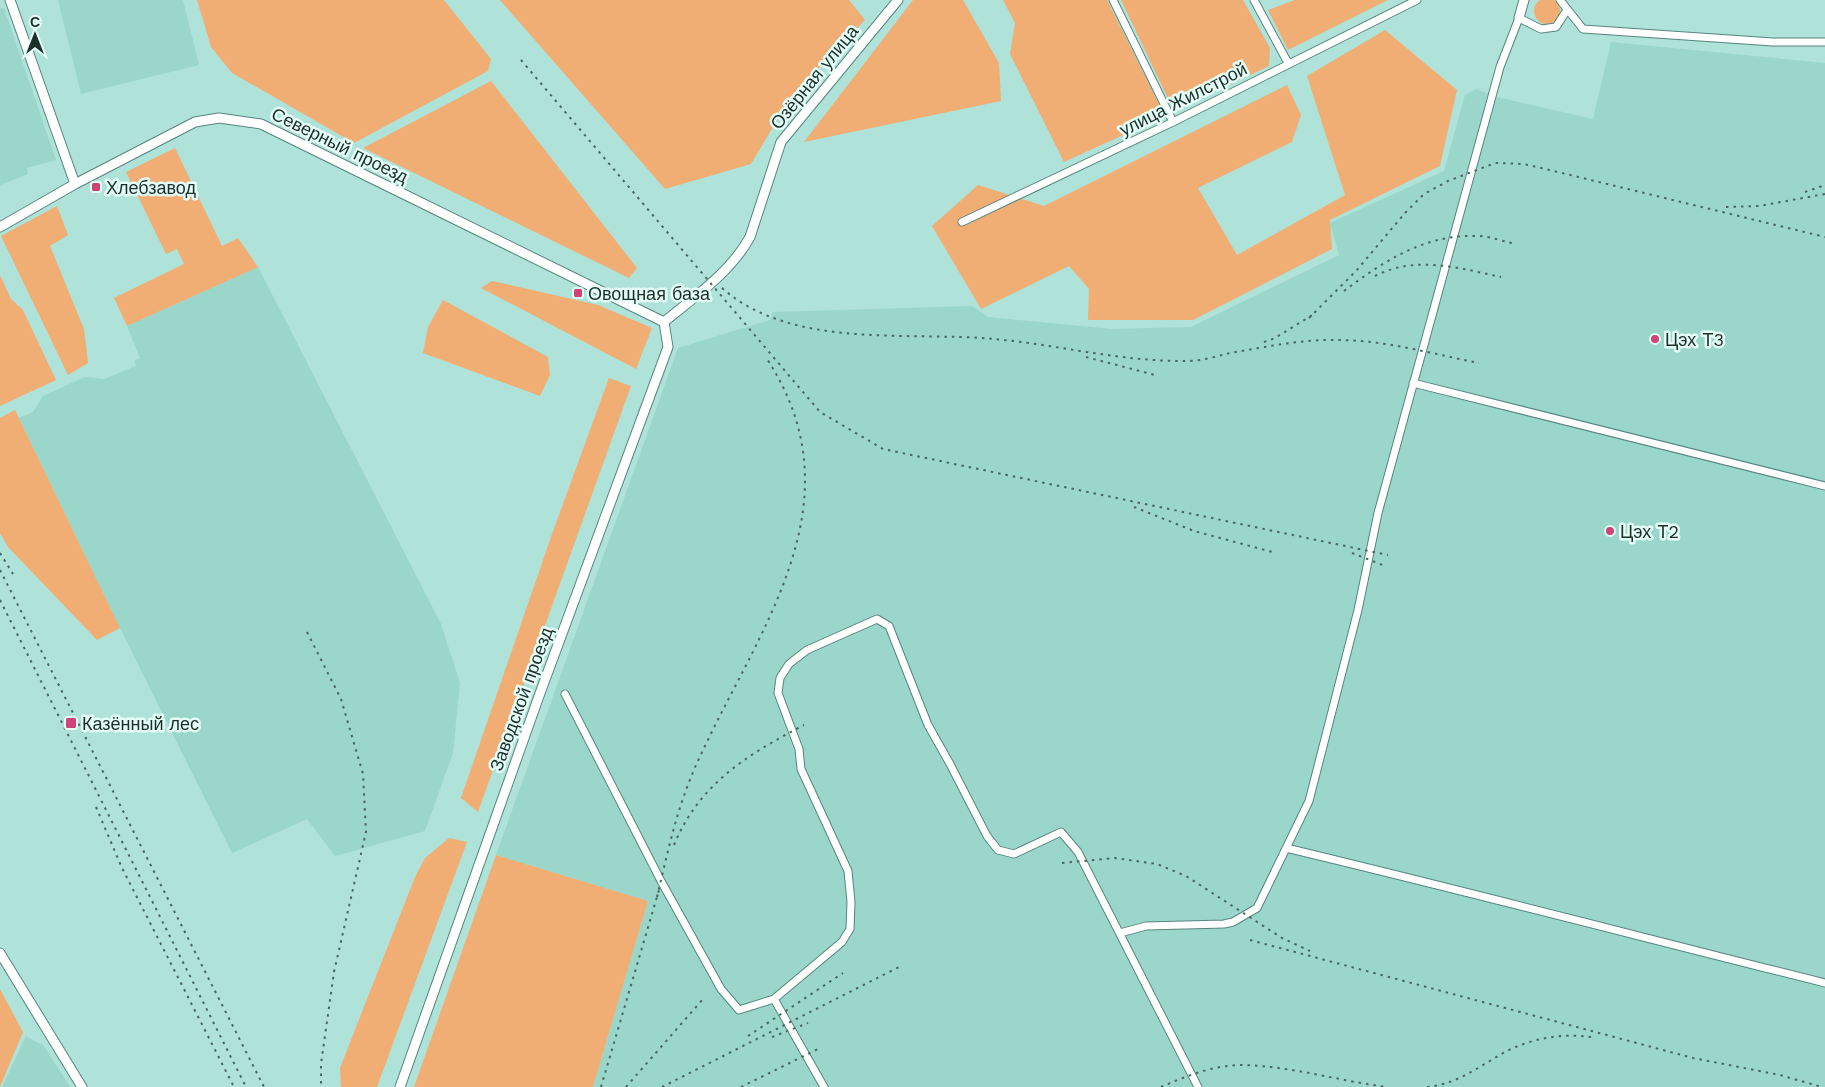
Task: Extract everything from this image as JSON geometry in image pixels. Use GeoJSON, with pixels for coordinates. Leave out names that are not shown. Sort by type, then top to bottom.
{"type":"FeatureCollection","features":[{"type":"Feature","properties":{"kind":"street"},"geometry":{"type":"LineString","coordinates":[[10,0],[75,184]]}},
{"type":"Feature","properties":{"kind":"street","name":"Озёрная улица"},"geometry":{"type":"LineString","coordinates":[[664,322],[710,283],[742,251],[750,237],[782,142],[898,0]]}},
{"type":"Feature","properties":{"kind":"street"},"geometry":{"type":"LineString","coordinates":[[1113,0],[1173,122]]}},
{"type":"Feature","properties":{"kind":"street"},"geometry":{"type":"LineString","coordinates":[[1254,0],[1288,63]]}},
{"type":"Feature","properties":{"kind":"street","name":"улица Жилстрой"},"geometry":{"type":"LineString","coordinates":[[962,222],[1173,122],[1417,0]]}},
{"type":"Feature","properties":{"kind":"street"},"geometry":{"type":"LineString","coordinates":[[1120,933],[1146,926],[1233,922],[1257,908],[1309,801],[1358,610],[1378,514],[1413,383],[1447,266],[1491,94],[1520,18],[1524,0]]}},
{"type":"Feature","properties":{"kind":"street"},"geometry":{"type":"LineString","coordinates":[[1560,0],[1584,29],[1773,42],[1825,42]]}},
{"type":"Feature","properties":{"kind":"street"},"geometry":{"type":"LineString","coordinates":[[1520,18],[1541,29],[1556,27],[1567,10]]}},
{"type":"Feature","properties":{"kind":"street","name":"Северный проезд"},"geometry":{"type":"LineString","coordinates":[[0,227],[75,184],[194,122],[219,118],[261,124],[664,322]]}},
{"type":"Feature","properties":{"kind":"street","name":"Заводской проезд"},"geometry":{"type":"LineString","coordinates":[[400,1087],[539,696],[668,346],[664,322]]}},
{"type":"Feature","properties":{"kind":"street"},"geometry":{"type":"LineString","coordinates":[[1413,383],[1825,486]]}},
{"type":"Feature","properties":{"kind":"street"},"geometry":{"type":"LineString","coordinates":[[566,694],[661,881],[721,989],[739,1010],[774,999],[842,942],[850,929],[851,902],[848,871],[801,769],[799,750],[778,693],[780,678],[789,664],[807,650],[877,619],[889,626],[928,725],[987,836],[998,850],[1014,854],[1061,832],[1078,852],[1198,1087]]}},
{"type":"Feature","properties":{"kind":"street"},"geometry":{"type":"LineString","coordinates":[[1286,848],[1516,903],[1576,921],[1825,983]]}},
{"type":"Feature","properties":{"kind":"street"},"geometry":{"type":"LineString","coordinates":[[0,953],[82,1087]]}},
{"type":"Feature","properties":{"kind":"street"},"geometry":{"type":"LineString","coordinates":[[774,999],[824,1087]]}},
{"type":"Feature","properties":{"kind":"shaded area"},"geometry":{"type":"Polygon","coordinates":[[[1547,-2],[1556,2],[1560,11],[1556,20],[1547,24],[1538,20],[1534,11],[1538,2],[1547,-2]]]}},
{"type":"Feature","properties":{"kind":"shaded area"},"geometry":{"type":"Polygon","coordinates":[[[58,0],[183,0],[199,65],[81,94],[58,0]]]}},
{"type":"Feature","properties":{"kind":"shaded area"},"geometry":{"type":"Polygon","coordinates":[[[197,0],[444,0],[491,59],[488,71],[354,143],[232,73],[211,47],[197,0]]]}},
{"type":"Feature","properties":{"kind":"shaded area"},"geometry":{"type":"Polygon","coordinates":[[[500,0],[849,0],[865,20],[791,97],[751,164],[665,189],[500,0]]]}},
{"type":"Feature","properties":{"kind":"shaded area"},"geometry":{"type":"Polygon","coordinates":[[[913,0],[963,0],[999,63],[1001,101],[804,142],[913,0]]]}},
{"type":"Feature","properties":{"kind":"shaded area"},"geometry":{"type":"Polygon","coordinates":[[[1003,0],[1107,0],[1165,116],[1064,162],[1010,54],[1015,23],[1003,0]]]}},
{"type":"Feature","properties":{"kind":"shaded area"},"geometry":{"type":"Polygon","coordinates":[[[1121,0],[1243,0],[1270,48],[1269,66],[1174,111],[1121,0]]]}},
{"type":"Feature","properties":{"kind":"shaded area"},"geometry":{"type":"Polygon","coordinates":[[[1295,0],[1388,0],[1288,50],[1268,10],[1295,0]]]}},
{"type":"Feature","properties":{"kind":"shaded area"},"geometry":{"type":"Polygon","coordinates":[[[4,8],[56,160],[27,168],[28,174],[0,185],[0,9],[4,8]]]}},
{"type":"Feature","properties":{"kind":"shaded area"},"geometry":{"type":"Polygon","coordinates":[[[1385,30],[1457,90],[1440,166],[1330,220],[1332,249],[1193,320],[1088,320],[1089,289],[1069,266],[981,309],[932,226],[978,185],[1044,206],[1287,85],[1301,115],[1292,142],[1198,188],[1237,255],[1345,195],[1307,76],[1385,30]]]}},
{"type":"Feature","properties":{"kind":"shaded area"},"geometry":{"type":"Polygon","coordinates":[[[1611,42],[1825,63],[1825,1087],[593,1087],[648,901],[496,855],[678,348],[770,320],[773,312],[972,306],[988,317],[1112,329],[1191,327],[1339,255],[1330,223],[1444,171],[1465,95],[1476,89],[1496,97],[1593,119],[1611,42]]]}},
{"type":"Feature","properties":{"kind":"shaded area"},"geometry":{"type":"Polygon","coordinates":[[[491,81],[637,268],[629,278],[363,148],[491,81]]]}},
{"type":"Feature","properties":{"kind":"shaded area"},"geometry":{"type":"Polygon","coordinates":[[[175,148],[222,246],[238,238],[258,267],[127,326],[114,298],[184,264],[177,249],[166,254],[126,172],[175,148]]]}},
{"type":"Feature","properties":{"kind":"shaded area"},"geometry":{"type":"Polygon","coordinates":[[[57,206],[68,235],[50,246],[84,329],[88,363],[68,375],[1,236],[57,206]]]}},
{"type":"Feature","properties":{"kind":"shaded area"},"geometry":{"type":"Polygon","coordinates":[[[258,267],[441,624],[460,683],[453,753],[425,831],[335,856],[307,819],[232,853],[120,628],[19,418],[33,412],[43,396],[85,377],[104,379],[136,366],[134,361],[140,358],[127,326],[258,267]]]}},
{"type":"Feature","properties":{"kind":"shaded area"},"geometry":{"type":"Polygon","coordinates":[[[0,275],[11,299],[23,310],[56,380],[0,406],[0,275]]]}},
{"type":"Feature","properties":{"kind":"shaded area"},"geometry":{"type":"Polygon","coordinates":[[[492,281],[598,305],[652,328],[636,369],[481,288],[492,281]]]}},
{"type":"Feature","properties":{"kind":"shaded area"},"geometry":{"type":"Polygon","coordinates":[[[443,300],[548,357],[550,375],[540,396],[423,353],[428,327],[443,300]]]}},
{"type":"Feature","properties":{"kind":"shaded area"},"geometry":{"type":"Polygon","coordinates":[[[609,378],[631,386],[478,812],[461,798],[552,534],[609,378]]]}},
{"type":"Feature","properties":{"kind":"shaded area"},"geometry":{"type":"Polygon","coordinates":[[[15,410],[120,628],[97,640],[8,547],[0,533],[0,418],[15,410]]]}},
{"type":"Feature","properties":{"kind":"shaded area"},"geometry":{"type":"Polygon","coordinates":[[[449,838],[467,842],[377,1087],[341,1087],[340,1068],[415,877],[425,858],[449,838]]]}},
{"type":"Feature","properties":{"kind":"shaded area"},"geometry":{"type":"Polygon","coordinates":[[[496,855],[648,901],[593,1087],[414,1087],[496,855]]]}},
{"type":"Feature","properties":{"kind":"shaded area"},"geometry":{"type":"Polygon","coordinates":[[[0,989],[23,1032],[0,1087],[0,989]]]}},
{"type":"Feature","properties":{"kind":"shaded area"},"geometry":{"type":"Polygon","coordinates":[[[26,1036],[44,1046],[70,1087],[2,1087],[26,1036]]]}},
{"type":"Feature","properties":{"kind":"railway"},"geometry":{"type":"LineString","coordinates":[[521,60],[820,412],[883,449],[1388,555]]}},
{"type":"Feature","properties":{"kind":"railway"},"geometry":{"type":"LineString","coordinates":[[1309,318],[1356,271],[1405,213],[1424,194],[1448,181],[1495,163],[1524,164],[1825,237]]}},
{"type":"Feature","properties":{"kind":"railway"},"geometry":{"type":"LineString","coordinates":[[1805,192],[1825,185]]}},
{"type":"Feature","properties":{"kind":"railway"},"geometry":{"type":"LineString","coordinates":[[1726,207],[1759,206],[1825,194]]}},
{"type":"Feature","properties":{"kind":"railway"},"geometry":{"type":"LineString","coordinates":[[1344,291],[1390,260],[1423,245],[1440,240],[1477,236],[1512,243]]}},
{"type":"Feature","properties":{"kind":"railway"},"geometry":{"type":"LineString","coordinates":[[1375,276],[1406,266],[1437,265],[1501,277]]}},
{"type":"Feature","properties":{"kind":"railway"},"geometry":{"type":"LineString","coordinates":[[722,288],[750,308],[782,321],[816,329],[852,334],[995,339],[1164,361],[1204,359],[1297,342],[1324,340],[1356,341],[1391,345],[1479,363]]}},
{"type":"Feature","properties":{"kind":"railway"},"geometry":{"type":"LineString","coordinates":[[1264,342],[1275,338],[1314,314]]}},
{"type":"Feature","properties":{"kind":"railway"},"geometry":{"type":"LineString","coordinates":[[1086,357],[1155,375]]}},
{"type":"Feature","properties":{"kind":"railway"},"geometry":{"type":"LineString","coordinates":[[657,897],[674,829],[690,780],[770,616],[790,566],[802,516],[804,465],[794,413],[767,359]]}},
{"type":"Feature","properties":{"kind":"railway"},"geometry":{"type":"LineString","coordinates":[[1134,507],[1194,531],[1276,553]]}},
{"type":"Feature","properties":{"kind":"railway"},"geometry":{"type":"LineString","coordinates":[[0,553],[13,574]]}},
{"type":"Feature","properties":{"kind":"railway"},"geometry":{"type":"LineString","coordinates":[[1352,553],[1385,566]]}},
{"type":"Feature","properties":{"kind":"railway"},"geometry":{"type":"LineString","coordinates":[[0,570],[264,1087]]}},
{"type":"Feature","properties":{"kind":"railway"},"geometry":{"type":"LineString","coordinates":[[0,600],[246,1087]]}},
{"type":"Feature","properties":{"kind":"railway"},"geometry":{"type":"LineString","coordinates":[[307,632],[341,699],[363,774],[366,832],[334,972],[321,1064],[321,1087]]}},
{"type":"Feature","properties":{"kind":"railway"},"geometry":{"type":"LineString","coordinates":[[674,845],[684,824],[697,805],[727,773],[764,747],[804,725]]}},
{"type":"Feature","properties":{"kind":"railway"},"geometry":{"type":"LineString","coordinates":[[96,807],[122,868],[234,1087]]}},
{"type":"Feature","properties":{"kind":"railway"},"geometry":{"type":"LineString","coordinates":[[1062,863],[1115,858],[1157,864],[1186,876],[1282,938],[1310,951]]}},
{"type":"Feature","properties":{"kind":"railway"},"geometry":{"type":"LineString","coordinates":[[601,1087],[659,890]]}},
{"type":"Feature","properties":{"kind":"railway"},"geometry":{"type":"LineString","coordinates":[[1250,940],[1693,1058],[1780,1075],[1822,1087]]}},
{"type":"Feature","properties":{"kind":"railway"},"geometry":{"type":"LineString","coordinates":[[662,1087],[901,966]]}},
{"type":"Feature","properties":{"kind":"railway"},"geometry":{"type":"LineString","coordinates":[[748,1036],[843,973]]}},
{"type":"Feature","properties":{"kind":"railway"},"geometry":{"type":"LineString","coordinates":[[626,1087],[703,999]]}},
{"type":"Feature","properties":{"kind":"railway"},"geometry":{"type":"LineString","coordinates":[[772,1037],[808,1023]]}},
{"type":"Feature","properties":{"kind":"railway"},"geometry":{"type":"LineString","coordinates":[[1427,1087],[1450,1082],[1511,1049],[1530,1042],[1560,1036],[1591,1037]]}},
{"type":"Feature","properties":{"kind":"railway"},"geometry":{"type":"LineString","coordinates":[[741,1087],[820,1048]]}},
{"type":"Feature","properties":{"kind":"railway"},"geometry":{"type":"LineString","coordinates":[[1161,1087],[1190,1075],[1232,1065],[1279,1068],[1387,1087]]}},
{"type":"Feature","properties":{"kind":"place","name":"Хлебзавод"},"geometry":{"type":"Point","coordinates":[96,187]}},
{"type":"Feature","properties":{"kind":"place","name":"Овощная база"},"geometry":{"type":"Point","coordinates":[578,293]}},
{"type":"Feature","properties":{"kind":"place","name":"Цэх Т3"},"geometry":{"type":"Point","coordinates":[1655,339]}},
{"type":"Feature","properties":{"kind":"place","name":"Цэх Т2"},"geometry":{"type":"Point","coordinates":[1610,531]}},
{"type":"Feature","properties":{"kind":"place","name":"Казённый лес"},"geometry":{"type":"Point","coordinates":[71,723]}}]}
